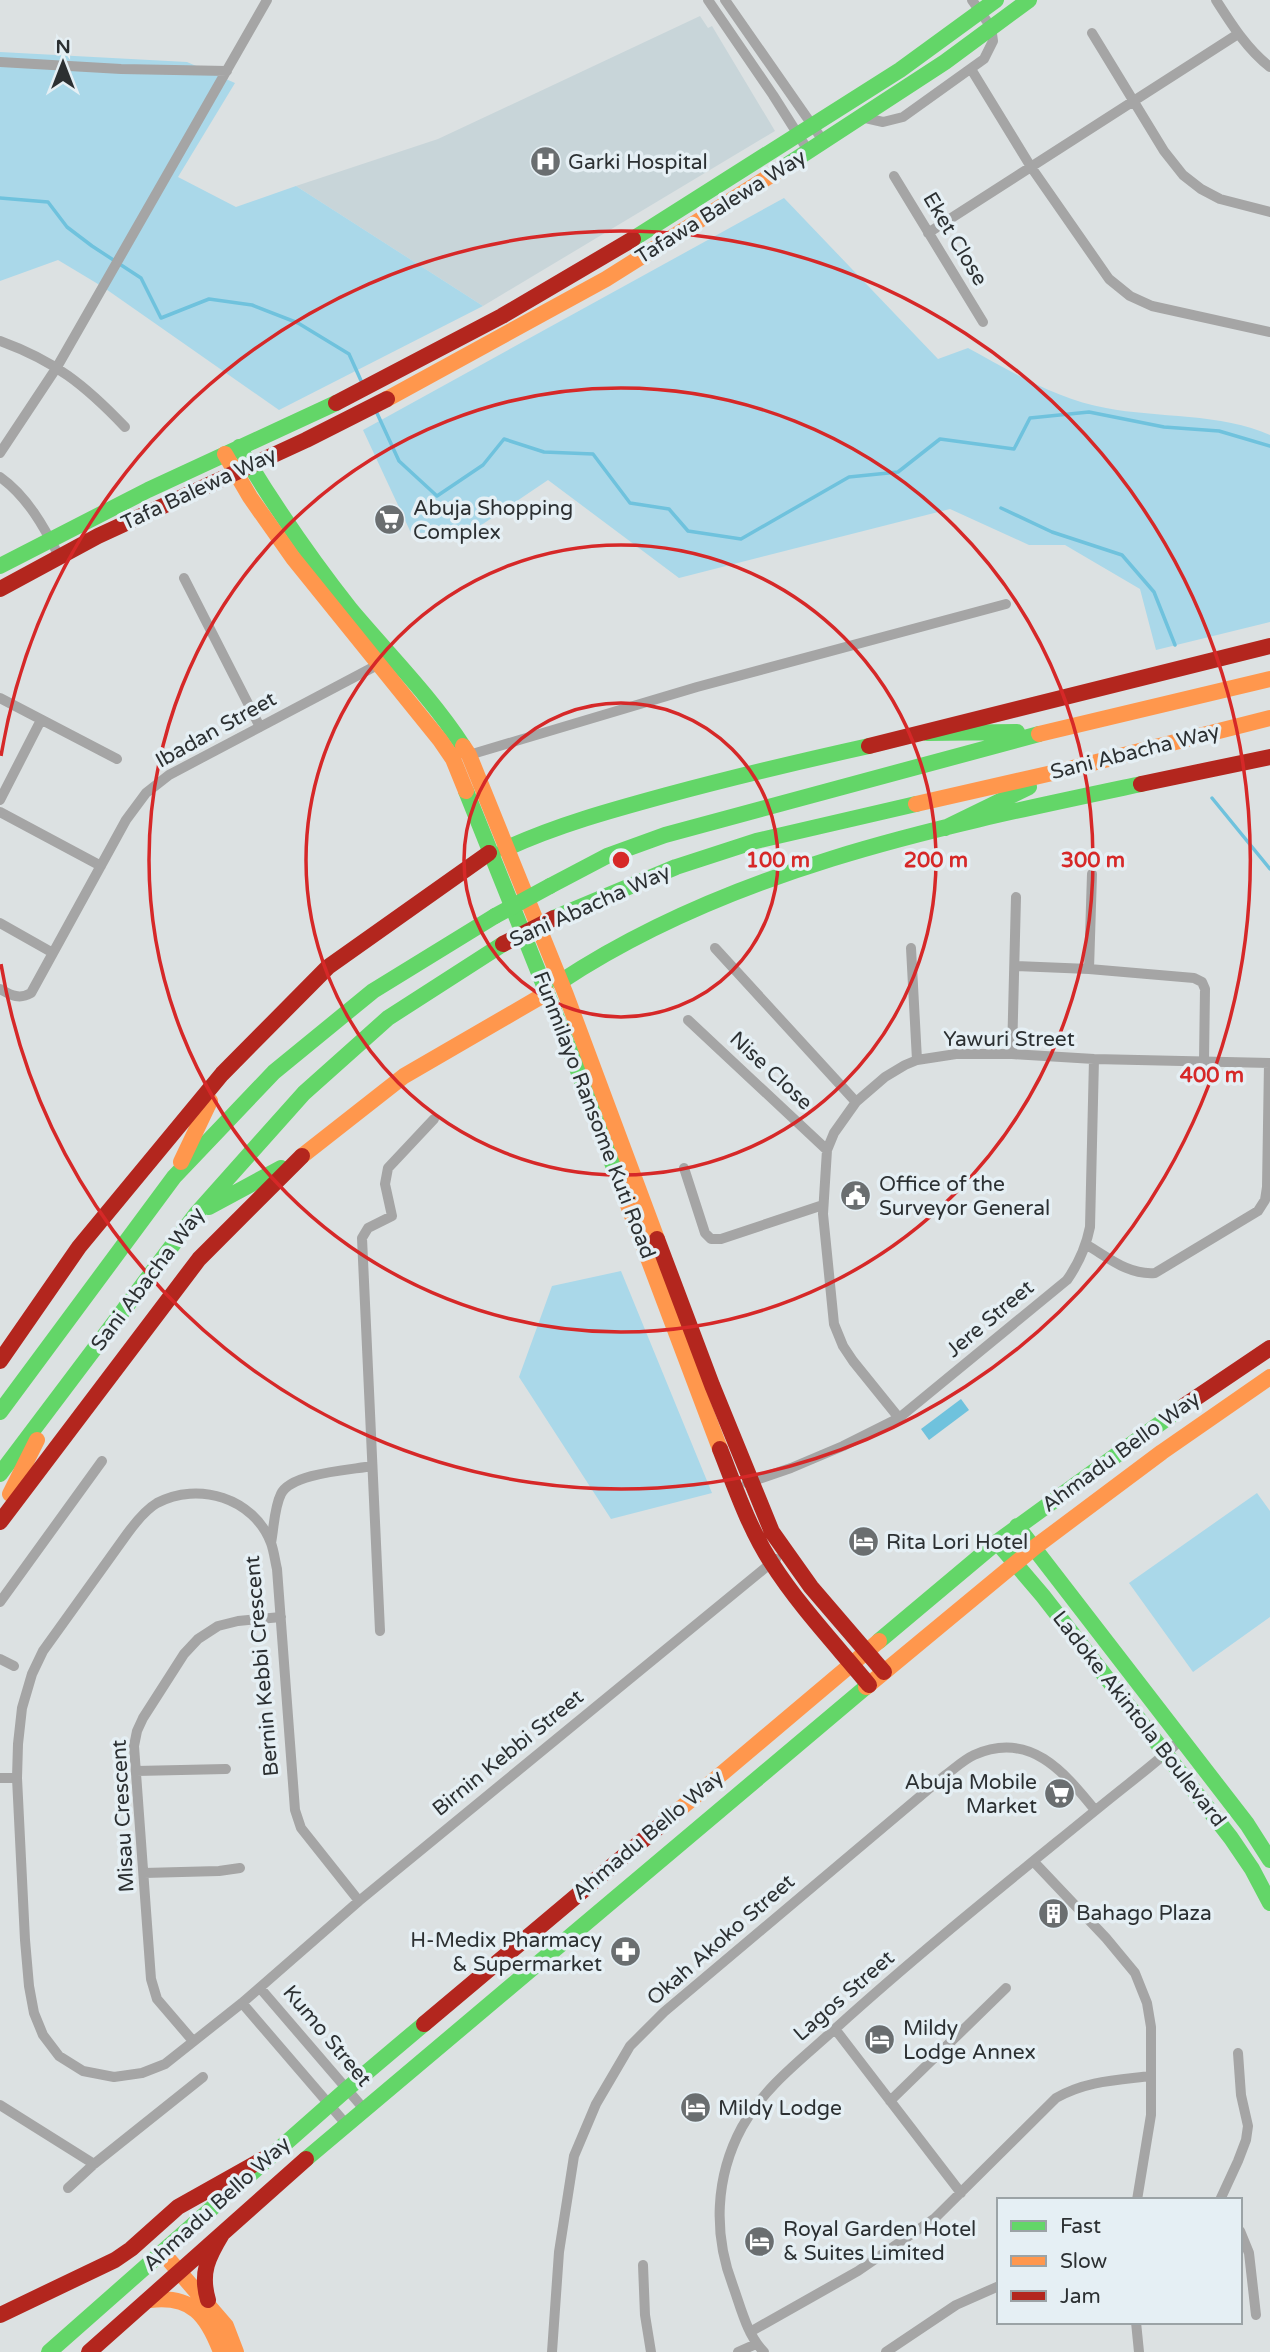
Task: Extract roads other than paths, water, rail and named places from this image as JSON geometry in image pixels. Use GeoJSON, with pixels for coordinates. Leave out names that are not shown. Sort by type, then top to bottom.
{"type":"FeatureCollection","features":[{"type":"Feature","properties":{"kind":"main road","name":"Tafawa Balewa Way"},"geometry":{"type":"LineString","coordinates":[[391,375],[502,316],[622,246],[900,70],[976,6],[996,0]]}},
{"type":"Feature","properties":{"kind":"main road","name":"Tafawa Balewa Way"},"geometry":{"type":"LineString","coordinates":[[401,392],[606,279],[809,152],[945,62],[1028,0]]}},
{"type":"Feature","properties":{"kind":"main road","name":"Tafa Balewa Way"},"geometry":{"type":"LineString","coordinates":[[0,566],[50,539],[391,375]]}},
{"type":"Feature","properties":{"kind":"main road","name":"Tafa Balewa Way"},"geometry":{"type":"LineString","coordinates":[[0,589],[59,556],[401,392]]}},
{"type":"Feature","properties":{"kind":"main road","name":"Funmilayo Ransome Kuti Road"},"geometry":{"type":"LineString","coordinates":[[232,451],[267,522],[311,582],[444,717],[469,755],[514,908],[743,1485]]}},
{"type":"Feature","properties":{"kind":"main road"},"geometry":{"type":"LineString","coordinates":[[0,1361],[79,1247],[222,1074],[296,997],[328,967],[497,851],[619,808],[758,771],[927,733],[1270,646]]}},
{"type":"Feature","properties":{"kind":"main road","name":"Funmilayo Ransome Kuti Road"},"geometry":{"type":"LineString","coordinates":[[386,661],[453,759],[560,982],[743,1485],[758,1539],[867,1651],[884,1672]]}},
{"type":"Feature","properties":{"kind":"main road","name":"Sani Abacha Way"},"geometry":{"type":"LineString","coordinates":[[0,1412],[174,1177],[274,1072],[373,991],[495,916],[607,856],[665,835],[1046,732],[1270,679]]}},
{"type":"Feature","properties":{"kind":"main road","name":"Sani Abacha Way"},"geometry":{"type":"LineString","coordinates":[[0,1474],[195,1214],[304,1093],[388,1018],[503,944],[616,891],[676,867],[756,841],[1061,771],[1270,718]]}},
{"type":"Feature","properties":{"kind":"main road"},"geometry":{"type":"LineString","coordinates":[[927,733],[1046,732]]}},
{"type":"Feature","properties":{"kind":"main road","name":"Sani Abacha Way"},"geometry":{"type":"LineString","coordinates":[[560,982],[592,959],[624,941],[709,902],[801,869],[945,828],[1270,757]]}},
{"type":"Feature","properties":{"kind":"main road"},"geometry":{"type":"LineString","coordinates":[[945,828],[1061,771]]}},
{"type":"Feature","properties":{"kind":"main road"},"geometry":{"type":"LineString","coordinates":[[0,1522],[199,1259],[302,1156],[404,1076],[547,993]]}},
{"type":"Feature","properties":{"kind":"main road"},"geometry":{"type":"LineString","coordinates":[[174,1177],[222,1074]]}},
{"type":"Feature","properties":{"kind":"main road"},"geometry":{"type":"LineString","coordinates":[[195,1214],[302,1156]]}},
{"type":"Feature","properties":{"kind":"main road","name":"Ahmadu Bello Way"},"geometry":{"type":"LineString","coordinates":[[49,2352],[328,2105],[997,1542],[1151,1428],[1270,1348]]}},
{"type":"Feature","properties":{"kind":"main road","name":"Ahmadu Bello Way"},"geometry":{"type":"LineString","coordinates":[[89,2352],[346,2124],[1016,1562],[1161,1452],[1270,1377]]}},
{"type":"Feature","properties":{"kind":"main road"},"geometry":{"type":"LineString","coordinates":[[0,1514],[57,1401]]}},
{"type":"Feature","properties":{"kind":"main road","name":"Ladoke Akintola Boulevard"},"geometry":{"type":"LineString","coordinates":[[1017,1526],[1247,1824],[1270,1860]]}},
{"type":"Feature","properties":{"kind":"main road","name":"Ladoke Akintola Boulevard"},"geometry":{"type":"LineString","coordinates":[[997,1542],[1016,1562],[1167,1753],[1231,1838],[1270,1903]]}},
{"type":"Feature","properties":{"kind":"main road","name":"Funmilayo Ransome Kuti Road"},"geometry":{"type":"LineString","coordinates":[[778,1558],[796,1597],[869,1685]]}},
{"type":"Feature","properties":{"kind":"main road"},"geometry":{"type":"LineString","coordinates":[[0,2315],[115,2260],[178,2207],[269,2156]]}},
{"type":"Feature","properties":{"kind":"main road"},"geometry":{"type":"LineString","coordinates":[[211,2308],[203,2280],[203,2269],[222,2234]]}},
{"type":"Feature","properties":{"kind":"main road"},"geometry":{"type":"LineString","coordinates":[[163,2253],[226,2326],[236,2352]]}},
{"type":"Feature","properties":{"kind":"main road"},"geometry":{"type":"LineString","coordinates":[[150,2300],[170,2297],[189,2303],[215,2334],[221,2352]]}},
{"type":"Feature","properties":{"kind":"street"},"geometry":{"type":"LineString","coordinates":[[0,453],[57,367],[267,0]]}},
{"type":"Feature","properties":{"kind":"street"},"geometry":{"type":"LineString","coordinates":[[708,0],[809,152]]}},
{"type":"Feature","properties":{"kind":"street"},"geometry":{"type":"LineString","coordinates":[[725,0],[824,142]]}},
{"type":"Feature","properties":{"kind":"street"},"geometry":{"type":"LineString","coordinates":[[1216,0],[1238,34],[1270,67]]}},
{"type":"Feature","properties":{"kind":"street"},"geometry":{"type":"LineString","coordinates":[[861,117],[883,122],[902,117],[984,60],[993,41],[991,27],[976,6]]}},
{"type":"Feature","properties":{"kind":"street"},"geometry":{"type":"LineString","coordinates":[[1092,33],[1164,151],[1183,175],[1220,199],[1270,212]]}},
{"type":"Feature","properties":{"kind":"street"},"geometry":{"type":"LineString","coordinates":[[928,233],[1238,34]]}},
{"type":"Feature","properties":{"kind":"street"},"geometry":{"type":"LineString","coordinates":[[0,62],[121,69],[227,71]]}},
{"type":"Feature","properties":{"kind":"street"},"geometry":{"type":"LineString","coordinates":[[971,69],[1031,167],[1109,279],[1130,296],[1152,306],[1270,332]]}},
{"type":"Feature","properties":{"kind":"street","name":"Eket Close"},"geometry":{"type":"LineString","coordinates":[[894,176],[983,323]]}},
{"type":"Feature","properties":{"kind":"street"},"geometry":{"type":"LineString","coordinates":[[0,341],[57,367],[83,386],[125,427]]}},
{"type":"Feature","properties":{"kind":"street"},"geometry":{"type":"LineString","coordinates":[[0,477],[11,484],[29,505],[59,556]]}},
{"type":"Feature","properties":{"kind":"street"},"geometry":{"type":"LineString","coordinates":[[184,578],[260,727]]}},
{"type":"Feature","properties":{"kind":"street"},"geometry":{"type":"LineString","coordinates":[[469,755],[697,687],[1006,604]]}},
{"type":"Feature","properties":{"kind":"street","name":"Ibadan Street"},"geometry":{"type":"LineString","coordinates":[[0,989],[14,996],[23,997],[31,993],[126,820],[146,793],[169,775],[386,661]]}},
{"type":"Feature","properties":{"kind":"street"},"geometry":{"type":"LineString","coordinates":[[0,698],[117,759]]}},
{"type":"Feature","properties":{"kind":"street"},"geometry":{"type":"LineString","coordinates":[[0,800],[41,720]]}},
{"type":"Feature","properties":{"kind":"street"},"geometry":{"type":"LineString","coordinates":[[0,811],[101,866]]}},
{"type":"Feature","properties":{"kind":"street"},"geometry":{"type":"LineString","coordinates":[[1089,969],[1092,874]]}},
{"type":"Feature","properties":{"kind":"street"},"geometry":{"type":"LineString","coordinates":[[1012,1054],[1016,897]]}},
{"type":"Feature","properties":{"kind":"street"},"geometry":{"type":"LineString","coordinates":[[0,923],[53,953]]}},
{"type":"Feature","properties":{"kind":"street"},"geometry":{"type":"LineString","coordinates":[[715,948],[856,1102]]}},
{"type":"Feature","properties":{"kind":"street"},"geometry":{"type":"LineString","coordinates":[[911,948],[917,1060]]}},
{"type":"Feature","properties":{"kind":"street"},"geometry":{"type":"LineString","coordinates":[[1015,966],[1089,969],[1194,978],[1202,982],[1205,989],[1204,1061]]}},
{"type":"Feature","properties":{"kind":"street","name":"Nise Close"},"geometry":{"type":"LineString","coordinates":[[688,1020],[827,1150]]}},
{"type":"Feature","properties":{"kind":"street","name":"Yawuri Street"},"geometry":{"type":"LineString","coordinates":[[899,1418],[853,1361],[834,1324],[823,1205],[827,1150],[834,1133],[856,1102],[885,1077],[917,1060],[956,1054],[1270,1063]]}},
{"type":"Feature","properties":{"kind":"street","name":"Jere Street"},"geometry":{"type":"LineString","coordinates":[[743,1485],[843,1446],[899,1418],[1067,1280],[1087,1245],[1090,1227],[1094,1059]]}},
{"type":"Feature","properties":{"kind":"street"},"geometry":{"type":"LineString","coordinates":[[1087,1245],[1131,1272],[1155,1273],[1258,1211],[1265,1200],[1267,1187],[1270,1063]]}},
{"type":"Feature","properties":{"kind":"street"},"geometry":{"type":"LineString","coordinates":[[380,1631],[362,1238],[368,1228],[392,1216],[385,1184],[388,1168],[434,1119]]}},
{"type":"Feature","properties":{"kind":"street"},"geometry":{"type":"LineString","coordinates":[[684,1168],[705,1233],[711,1239],[721,1239],[823,1205]]}},
{"type":"Feature","properties":{"kind":"street"},"geometry":{"type":"LineString","coordinates":[[0,1602],[102,1461]]}},
{"type":"Feature","properties":{"kind":"street"},"geometry":{"type":"LineString","coordinates":[[271,1543],[280,1495],[288,1485],[299,1479],[372,1466]]}},
{"type":"Feature","properties":{"kind":"street","name":"Bernin Kebbi Crescent"},"geometry":{"type":"LineString","coordinates":[[260,1988],[165,2064],[142,2073],[114,2077],[83,2071],[59,2056],[43,2035],[34,2013],[29,1986],[17,1778],[22,1708],[32,1674],[63,1620],[141,1516],[157,1503],[182,1495],[205,1493],[228,1499],[248,1510],[271,1543],[277,1569],[295,1810],[301,1828],[359,1901]]}},
{"type":"Feature","properties":{"kind":"street","name":"Birnin Kebbi Street"},"geometry":{"type":"LineString","coordinates":[[260,1988],[359,1901],[778,1558]]}},
{"type":"Feature","properties":{"kind":"street","name":"Misau Crescent"},"geometry":{"type":"LineString","coordinates":[[193,2041],[157,1999],[151,1979],[134,1746],[136,1731],[184,1654],[198,1639],[218,1626],[238,1621],[281,1617]]}},
{"type":"Feature","properties":{"kind":"street"},"geometry":{"type":"LineString","coordinates":[[0,1659],[14,1667]]}},
{"type":"Feature","properties":{"kind":"street","name":"Lagos Street"},"geometry":{"type":"LineString","coordinates":[[760,2348],[750,2332],[726,2269],[719,2214],[721,2187],[728,2157],[741,2128],[759,2101],[778,2078],[861,2004],[1182,1739]]}},
{"type":"Feature","properties":{"kind":"street","name":"Okah Akoko Street"},"geometry":{"type":"LineString","coordinates":[[552,2352],[559,2252],[574,2157],[596,2104],[630,2046],[664,2012],[943,1777],[973,1755],[1004,1748],[1035,1753],[1054,1764],[1095,1810]]}},
{"type":"Feature","properties":{"kind":"street"},"geometry":{"type":"LineString","coordinates":[[136,1771],[226,1769]]}},
{"type":"Feature","properties":{"kind":"street"},"geometry":{"type":"LineString","coordinates":[[0,1778],[17,1778]]}},
{"type":"Feature","properties":{"kind":"street"},"geometry":{"type":"LineString","coordinates":[[1034,1862],[1106,1938],[1135,1973],[1147,2003],[1151,2026],[1151,2115],[1137,2198]]}},
{"type":"Feature","properties":{"kind":"street"},"geometry":{"type":"LineString","coordinates":[[144,1873],[240,1868]]}},
{"type":"Feature","properties":{"kind":"street","name":"Kumo Street"},"geometry":{"type":"LineString","coordinates":[[260,1988],[364,2109]]}},
{"type":"Feature","properties":{"kind":"street"},"geometry":{"type":"LineString","coordinates":[[890,2101],[1006,1988]]}},
{"type":"Feature","properties":{"kind":"street"},"geometry":{"type":"LineString","coordinates":[[242,2003],[346,2124]]}},
{"type":"Feature","properties":{"kind":"street"},"geometry":{"type":"LineString","coordinates":[[835,2029],[961,2193]]}},
{"type":"Feature","properties":{"kind":"street"},"geometry":{"type":"LineString","coordinates":[[1221,2198],[1246,2140],[1248,2126],[1241,2095],[1238,2053]]}},
{"type":"Feature","properties":{"kind":"street"},"geometry":{"type":"LineString","coordinates":[[750,2332],[858,2272],[935,2218],[1056,2098],[1072,2088],[1092,2083],[1150,2076]]}},
{"type":"Feature","properties":{"kind":"street"},"geometry":{"type":"LineString","coordinates":[[68,2188],[203,2077]]}},
{"type":"Feature","properties":{"kind":"street"},"geometry":{"type":"LineString","coordinates":[[0,2105],[94,2164]]}},
{"type":"Feature","properties":{"kind":"street"},"geometry":{"type":"LineString","coordinates":[[1242,2236],[1249,2253],[1256,2315]]}},
{"type":"Feature","properties":{"kind":"street"},"geometry":{"type":"LineString","coordinates":[[643,2265],[645,2315],[652,2352]]}},
{"type":"Feature","properties":{"kind":"street"},"geometry":{"type":"LineString","coordinates":[[886,2352],[956,2305],[997,2287]]}},
{"type":"Feature","properties":{"kind":"street"},"geometry":{"type":"LineString","coordinates":[[1136,2324],[1139,2352]]}},
{"type":"Feature","properties":{"kind":"street"},"geometry":{"type":"LineString","coordinates":[[738,2352],[760,2348]]}},
{"type":"Feature","properties":{"kind":"waterway"},"geometry":{"type":"LineString","coordinates":[[0,198],[48,202],[67,227],[141,278],[161,318],[209,299],[252,305],[298,323],[349,354],[363,385]]}},
{"type":"Feature","properties":{"kind":"waterway"},"geometry":{"type":"LineString","coordinates":[[376,411],[399,461],[437,496],[483,465],[504,439],[544,452],[593,454],[630,503],[669,509],[688,531],[741,539],[849,477],[898,472],[940,439],[1014,449],[1030,418],[1089,412],[1164,427],[1219,431],[1270,446]]}},
{"type":"Feature","properties":{"kind":"waterway"},"geometry":{"type":"LineString","coordinates":[[1001,508],[1052,532],[1122,555],[1154,592],[1175,645]]}},
{"type":"Feature","properties":{"kind":"waterway"},"geometry":{"type":"LineString","coordinates":[[1212,798],[1270,869]]}},
{"type":"Feature","properties":{"kind":"place","name":"Garki Hospital"},"geometry":{"type":"Point","coordinates":[545,162]}},
{"type":"Feature","properties":{"kind":"place","name":"Abuja Shopping Complex"},"geometry":{"type":"Point","coordinates":[390,520]}},
{"type":"Feature","properties":{"kind":"place","name":"Office of the Surveyor General"},"geometry":{"type":"Point","coordinates":[856,1196]}},
{"type":"Feature","properties":{"kind":"place","name":"Rita Lori Hotel"},"geometry":{"type":"Point","coordinates":[863,1542]}},
{"type":"Feature","properties":{"kind":"place","name":"Abuja Mobile Market"},"geometry":{"type":"Point","coordinates":[1060,1794]}},
{"type":"Feature","properties":{"kind":"place","name":"Bahago Plaza"},"geometry":{"type":"Point","coordinates":[1053,1913]}},
{"type":"Feature","properties":{"kind":"place","name":"H-Medix Pharmacy & Supermarket"},"geometry":{"type":"Point","coordinates":[625,1952]}},
{"type":"Feature","properties":{"kind":"place","name":"Mildy Lodge Annex"},"geometry":{"type":"Point","coordinates":[880,2040]}},
{"type":"Feature","properties":{"kind":"place","name":"Mildy Lodge"},"geometry":{"type":"Point","coordinates":[695,2108]}},
{"type":"Feature","properties":{"kind":"place","name":"Royal Garden Hotel & Suites Limited"},"geometry":{"type":"Point","coordinates":[760,2241]}}]}
